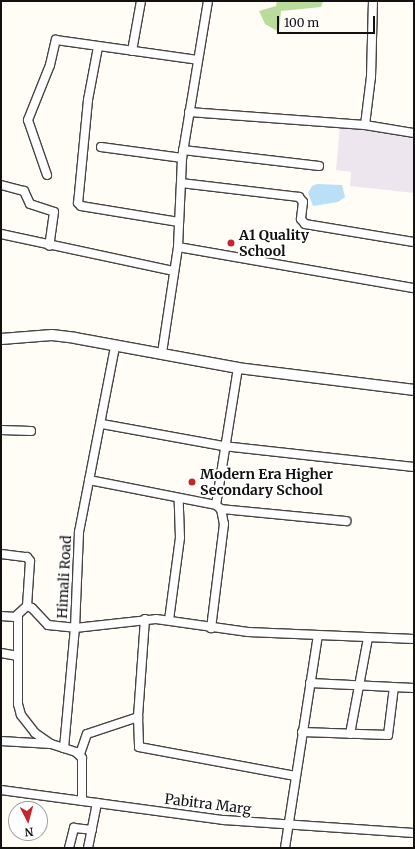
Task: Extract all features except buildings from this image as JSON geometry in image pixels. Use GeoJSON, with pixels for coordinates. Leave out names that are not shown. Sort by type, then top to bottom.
{"type":"FeatureCollection","features":[{"type":"Feature","properties":{"kind":"street"},"geometry":{"type":"LineString","coordinates":[[132,51],[141,1]]}},
{"type":"Feature","properties":{"kind":"street"},"geometry":{"type":"LineString","coordinates":[[162,353],[178,248],[183,154],[208,1]]}},
{"type":"Feature","properties":{"kind":"street"},"geometry":{"type":"LineString","coordinates":[[365,126],[372,77],[373,1]]}},
{"type":"Feature","properties":{"kind":"street"},"geometry":{"type":"LineString","coordinates":[[47,175],[28,117],[50,65],[55,42],[61,39],[98,47],[198,60]]}},
{"type":"Feature","properties":{"kind":"street"},"geometry":{"type":"LineString","coordinates":[[98,47],[88,100],[78,202],[81,206],[179,222]]}},
{"type":"Feature","properties":{"kind":"street"},"geometry":{"type":"LineString","coordinates":[[190,112],[365,126],[414,133]]}},
{"type":"Feature","properties":{"kind":"street"},"geometry":{"type":"LineString","coordinates":[[101,147],[319,166]]}},
{"type":"Feature","properties":{"kind":"street"},"geometry":{"type":"LineString","coordinates":[[181,183],[299,197],[303,202],[302,219],[305,224],[414,242]]}},
{"type":"Feature","properties":{"kind":"street"},"geometry":{"type":"LineString","coordinates":[[1,185],[24,191],[30,204],[54,212],[49,246]]}},
{"type":"Feature","properties":{"kind":"street"},"geometry":{"type":"LineString","coordinates":[[1,234],[49,246],[174,271]]}},
{"type":"Feature","properties":{"kind":"street"},"geometry":{"type":"LineString","coordinates":[[178,248],[414,288]]}},
{"type":"Feature","properties":{"kind":"street"},"geometry":{"type":"LineString","coordinates":[[1,339],[52,335],[162,353],[238,368],[414,390]]}},
{"type":"Feature","properties":{"kind":"street","name":"Himali Road"},"geometry":{"type":"LineString","coordinates":[[64,748],[75,628],[79,532],[102,424],[115,346]]}},
{"type":"Feature","properties":{"kind":"street"},"geometry":{"type":"LineString","coordinates":[[211,628],[224,524],[218,507],[224,446],[238,368]]}},
{"type":"Feature","properties":{"kind":"street"},"geometry":{"type":"LineString","coordinates":[[102,424],[224,446],[414,468]]}},
{"type":"Feature","properties":{"kind":"street"},"geometry":{"type":"LineString","coordinates":[[1,430],[31,430]]}},
{"type":"Feature","properties":{"kind":"street"},"geometry":{"type":"LineString","coordinates":[[89,480],[218,507],[346,521]]}},
{"type":"Feature","properties":{"kind":"street"},"geometry":{"type":"LineString","coordinates":[[169,620],[180,538],[179,500]]}},
{"type":"Feature","properties":{"kind":"street"},"geometry":{"type":"LineString","coordinates":[[1,554],[27,556],[30,561],[27,606],[18,616],[18,704],[21,715],[34,732],[51,744]]}},
{"type":"Feature","properties":{"kind":"street"},"geometry":{"type":"LineString","coordinates":[[27,606],[32,608],[48,625],[75,628],[128,624],[145,619],[169,620],[211,628],[318,636],[414,639]]}},
{"type":"Feature","properties":{"kind":"street"},"geometry":{"type":"LineString","coordinates":[[1,616],[18,616]]}},
{"type":"Feature","properties":{"kind":"street"},"geometry":{"type":"LineString","coordinates":[[145,619],[138,717],[140,748],[295,776]]}},
{"type":"Feature","properties":{"kind":"street"},"geometry":{"type":"LineString","coordinates":[[285,848],[290,825],[295,776],[318,636]]}},
{"type":"Feature","properties":{"kind":"street"},"geometry":{"type":"LineString","coordinates":[[350,734],[368,638]]}},
{"type":"Feature","properties":{"kind":"street"},"geometry":{"type":"LineString","coordinates":[[1,654],[18,656]]}},
{"type":"Feature","properties":{"kind":"street"},"geometry":{"type":"LineString","coordinates":[[310,683],[414,688]]}},
{"type":"Feature","properties":{"kind":"street"},"geometry":{"type":"LineString","coordinates":[[302,732],[388,735],[394,687]]}},
{"type":"Feature","properties":{"kind":"street"},"geometry":{"type":"LineString","coordinates":[[82,801],[80,754],[87,734],[138,717]]}},
{"type":"Feature","properties":{"kind":"street"},"geometry":{"type":"LineString","coordinates":[[1,741],[51,744],[80,754]]}},
{"type":"Feature","properties":{"kind":"street","name":"Pabitra Marg"},"geometry":{"type":"LineString","coordinates":[[1,790],[224,820],[414,833]]}},
{"type":"Feature","properties":{"kind":"street"},"geometry":{"type":"LineString","coordinates":[[88,848],[97,803]]}},
{"type":"Feature","properties":{"kind":"street"},"geometry":{"type":"LineString","coordinates":[[69,848],[74,828],[92,830]]}},
{"type":"Feature","properties":{"kind":"shaded area"},"geometry":{"type":"Polygon","coordinates":[[[340,124],[414,136],[414,193],[350,186],[351,172],[336,170],[340,124]]]}},
{"type":"Feature","properties":{"kind":"green space"},"geometry":{"type":"Polygon","coordinates":[[[277,1],[323,1],[321,7],[281,11],[279,32],[265,24],[259,11],[276,6],[277,1]]]}},
{"type":"Feature","properties":{"kind":"water"},"geometry":{"type":"Polygon","coordinates":[[[317,184],[342,185],[345,197],[338,202],[313,206],[308,193],[312,186],[317,184]]]}},
{"type":"Feature","properties":{"kind":"place","name":"A1 Quality School"},"geometry":{"type":"Point","coordinates":[231,243]}},
{"type":"Feature","properties":{"kind":"place","name":"Modern Era Higher Secondary School"},"geometry":{"type":"Point","coordinates":[192,482]}}]}
